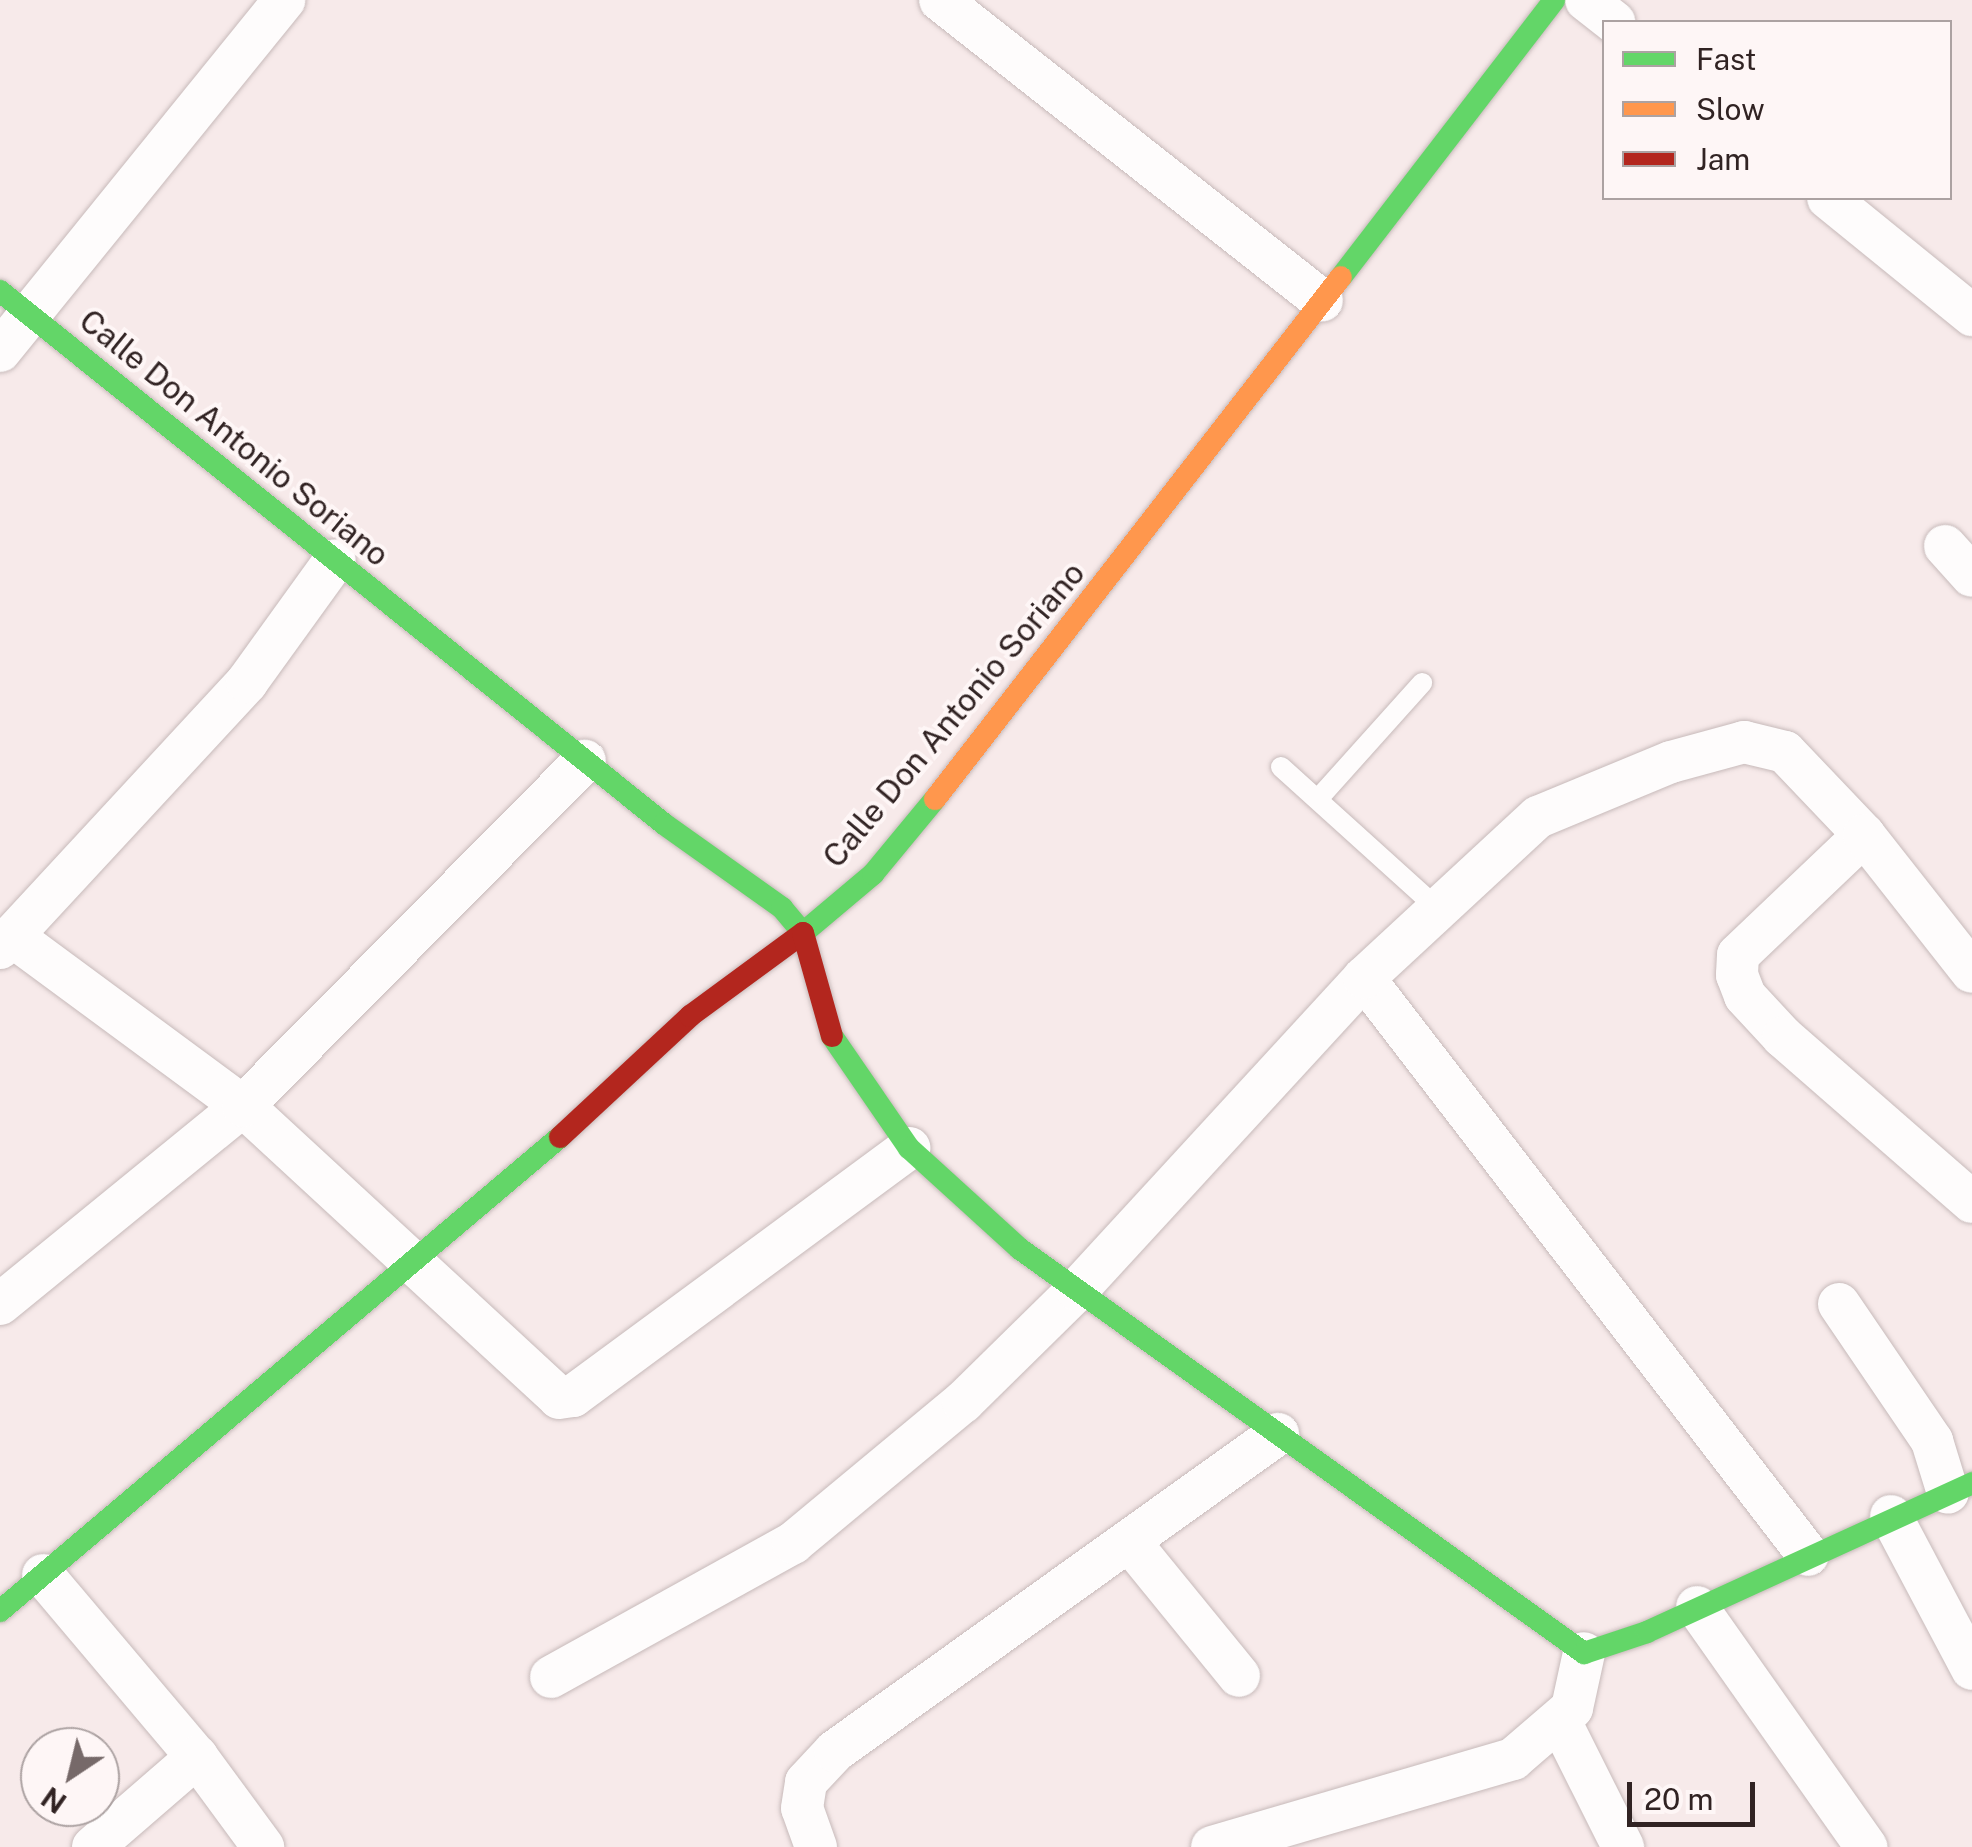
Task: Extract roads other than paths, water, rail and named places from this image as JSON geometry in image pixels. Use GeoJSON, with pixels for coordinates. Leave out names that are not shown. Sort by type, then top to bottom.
{"type":"FeatureCollection","features":[{"type":"Feature","properties":{"kind":"street"},"geometry":{"type":"LineString","coordinates":[[0,351],[14,303],[284,0]]}},
{"type":"Feature","properties":{"kind":"street"},"geometry":{"type":"LineString","coordinates":[[940,0],[1322,301]]}},
{"type":"Feature","properties":{"kind":"street","name":"Calle Don Antonio Soriano"},"geometry":{"type":"LineString","coordinates":[[14,303],[586,760],[782,908],[803,933],[886,860],[1554,0]]}},
{"type":"Feature","properties":{"kind":"street"},"geometry":{"type":"LineString","coordinates":[[1586,0],[1611,20]]}},
{"type":"Feature","properties":{"kind":"street"},"geometry":{"type":"LineString","coordinates":[[1830,200],[1972,315]]}},
{"type":"Feature","properties":{"kind":"street"},"geometry":{"type":"LineString","coordinates":[[335,560],[247,682],[6,942],[243,1106],[415,1262],[543,1390],[559,1398],[573,1396],[910,1148]]}},
{"type":"Feature","properties":{"kind":"street"},"geometry":{"type":"LineString","coordinates":[[551,1677],[793,1543],[964,1402],[1077,1290],[1364,978],[1538,816],[1671,762],[1744,742],[1785,752],[1864,835],[1972,972]]}},
{"type":"Feature","properties":{"kind":"street"},"geometry":{"type":"LineString","coordinates":[[0,1304],[243,1106],[586,760]]}},
{"type":"Feature","properties":{"kind":"street"},"geometry":{"type":"LineString","coordinates":[[1864,835],[1738,955],[1737,975],[1745,996],[1783,1037],[1972,1202]]}},
{"type":"Feature","properties":{"kind":"street"},"geometry":{"type":"LineString","coordinates":[[0,1611],[415,1262],[690,1016],[803,933],[832,1034],[910,1148],[1020,1250],[1584,1653]]}},
{"type":"Feature","properties":{"kind":"street"},"geometry":{"type":"LineString","coordinates":[[1364,978],[1808,1554]]}},
{"type":"Feature","properties":{"kind":"street"},"geometry":{"type":"LineString","coordinates":[[1584,1653],[1698,1608],[1808,1554],[1960,1488],[1840,1304]]}},
{"type":"Feature","properties":{"kind":"street"},"geometry":{"type":"LineString","coordinates":[[816,1847],[802,1808],[806,1782],[835,1751],[1278,1434]]}},
{"type":"Feature","properties":{"kind":"street"},"geometry":{"type":"LineString","coordinates":[[1891,1516],[1972,1669]]}},
{"type":"Feature","properties":{"kind":"street"},"geometry":{"type":"LineString","coordinates":[[1129,1541],[1239,1676]]}},
{"type":"Feature","properties":{"kind":"street"},"geometry":{"type":"LineString","coordinates":[[43,1575],[198,1756],[263,1847]]}},
{"type":"Feature","properties":{"kind":"street"},"geometry":{"type":"LineString","coordinates":[[1698,1608],[1866,1847]]}},
{"type":"Feature","properties":{"kind":"street"},"geometry":{"type":"LineString","coordinates":[[1212,1847],[1334,1831],[1513,1759],[1572,1708],[1584,1653]]}},
{"type":"Feature","properties":{"kind":"street"},"geometry":{"type":"LineString","coordinates":[[1560,1722],[1623,1847]]}},
{"type":"Feature","properties":{"kind":"street"},"geometry":{"type":"LineString","coordinates":[[93,1847],[198,1756]]}},
{"type":"Feature","properties":{"kind":"lane"},"geometry":{"type":"LineString","coordinates":[[1318,800],[1422,683]]}},
{"type":"Feature","properties":{"kind":"lane"},"geometry":{"type":"LineString","coordinates":[[1280,768],[1437,908]]}}]}
